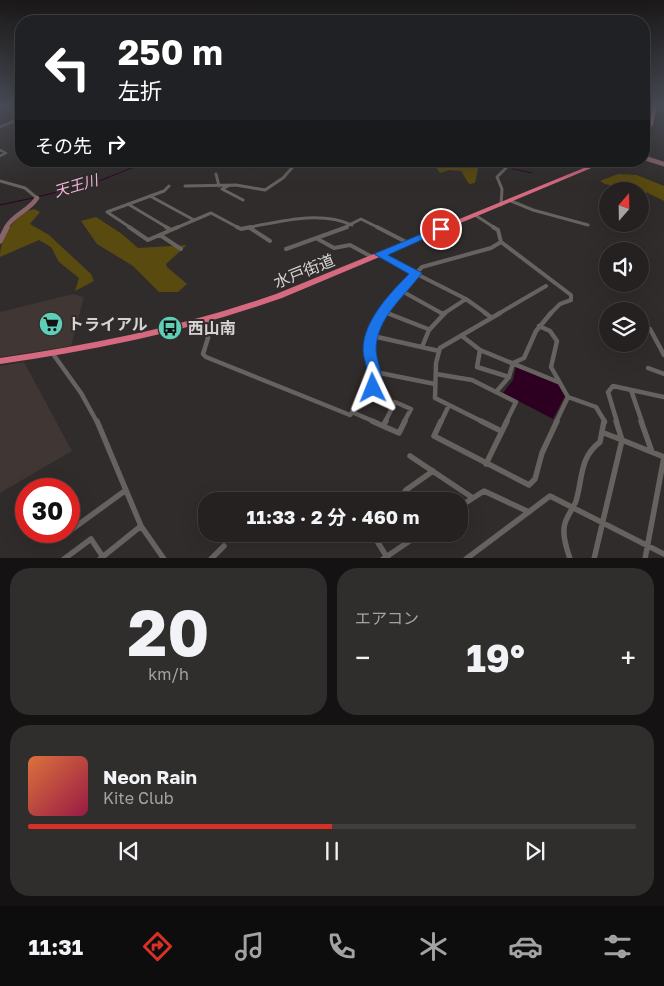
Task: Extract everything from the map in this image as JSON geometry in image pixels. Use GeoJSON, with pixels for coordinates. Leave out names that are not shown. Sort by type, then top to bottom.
{"type":"FeatureCollection","features":[{"type":"Feature","properties":{"kind":"highway","name":"水戸街道"},"geometry":{"type":"LineString","coordinates":[[0,361],[53,354],[147,337],[207,321],[279,296],[592,167]]}},
{"type":"Feature","properties":{"kind":"street"},"geometry":{"type":"LineString","coordinates":[[0,150],[6,153],[0,156]]}},
{"type":"Feature","properties":{"kind":"street"},"geometry":{"type":"LineString","coordinates":[[650,160],[664,164]]}},
{"type":"Feature","properties":{"kind":"street"},"geometry":{"type":"LineString","coordinates":[[185,186],[230,185],[265,190],[282,178],[292,167]]}},
{"type":"Feature","properties":{"kind":"street"},"geometry":{"type":"LineString","coordinates":[[501,205],[502,189],[497,177],[507,167]]}},
{"type":"Feature","properties":{"kind":"street"},"geometry":{"type":"LineString","coordinates":[[216,174],[219,186]]}},
{"type":"Feature","properties":{"kind":"street"},"geometry":{"type":"LineString","coordinates":[[0,181],[17,184],[37,197],[33,205],[9,222],[2,233],[0,241]]}},
{"type":"Feature","properties":{"kind":"street"},"geometry":{"type":"LineString","coordinates":[[230,185],[222,190],[243,200]]}},
{"type":"Feature","properties":{"kind":"street"},"geometry":{"type":"LineString","coordinates":[[170,186],[150,196],[107,212],[148,240],[210,213],[235,228],[250,228],[297,218],[338,220],[352,225]]}},
{"type":"Feature","properties":{"kind":"street"},"geometry":{"type":"LineString","coordinates":[[150,196],[194,220]]}},
{"type":"Feature","properties":{"kind":"street"},"geometry":{"type":"LineString","coordinates":[[511,201],[533,210],[588,225]]}},
{"type":"Feature","properties":{"kind":"street"},"geometry":{"type":"LineString","coordinates":[[128,204],[171,230]]}},
{"type":"Feature","properties":{"kind":"street"},"geometry":{"type":"LineString","coordinates":[[476,215],[498,230],[501,242],[571,295],[571,300],[560,304],[539,326],[524,358],[513,363],[509,377],[496,392]]}},
{"type":"Feature","properties":{"kind":"street"},"geometry":{"type":"LineString","coordinates":[[286,249],[352,225],[361,219],[408,243]]}},
{"type":"Feature","properties":{"kind":"street"},"geometry":{"type":"LineString","coordinates":[[250,228],[270,240]]}},
{"type":"Feature","properties":{"kind":"street"},"geometry":{"type":"LineString","coordinates":[[160,235],[181,249]]}},
{"type":"Feature","properties":{"kind":"street"},"geometry":{"type":"LineString","coordinates":[[316,238],[334,248],[350,245],[416,273],[466,299],[491,316]]}},
{"type":"Feature","properties":{"kind":"street"},"geometry":{"type":"LineString","coordinates":[[207,321],[208,338],[203,354],[206,357],[350,415],[373,388],[375,372],[370,350],[374,329],[400,290],[422,268],[491,248],[501,242]]}},
{"type":"Feature","properties":{"kind":"street"},"geometry":{"type":"LineString","coordinates":[[501,431],[435,398],[439,351],[441,347],[462,336],[491,316],[546,286]]}},
{"type":"Feature","properties":{"kind":"street"},"geometry":{"type":"LineString","coordinates":[[400,290],[443,314]]}},
{"type":"Feature","properties":{"kind":"street"},"geometry":{"type":"LineString","coordinates":[[422,347],[428,329],[443,314],[466,299]]}},
{"type":"Feature","properties":{"kind":"street"},"geometry":{"type":"LineString","coordinates":[[385,312],[428,329]]}},
{"type":"Feature","properties":{"kind":"street"},"geometry":{"type":"LineString","coordinates":[[539,326],[550,332],[557,341],[551,367],[568,397],[599,410],[605,422],[604,433],[600,442],[590,448],[585,456],[573,508],[564,525],[566,546],[570,558]]}},
{"type":"Feature","properties":{"kind":"street"},"geometry":{"type":"LineString","coordinates":[[649,329],[664,355]]}},
{"type":"Feature","properties":{"kind":"street"},"geometry":{"type":"LineString","coordinates":[[373,336],[439,351]]}},
{"type":"Feature","properties":{"kind":"street"},"geometry":{"type":"LineString","coordinates":[[462,336],[480,350],[558,382]]}},
{"type":"Feature","properties":{"kind":"street"},"geometry":{"type":"LineString","coordinates":[[480,350],[477,366],[509,377]]}},
{"type":"Feature","properties":{"kind":"street"},"geometry":{"type":"LineString","coordinates":[[53,354],[81,393],[103,432],[141,526],[162,558]]}},
{"type":"Feature","properties":{"kind":"street"},"geometry":{"type":"LineString","coordinates":[[648,368],[664,374]]}},
{"type":"Feature","properties":{"kind":"street"},"geometry":{"type":"LineString","coordinates":[[375,372],[435,384]]}},
{"type":"Feature","properties":{"kind":"street"},"geometry":{"type":"LineString","coordinates":[[436,374],[472,380],[516,402],[486,464]]}},
{"type":"Feature","properties":{"kind":"street"},"geometry":{"type":"LineString","coordinates":[[594,558],[622,440],[608,392],[614,386],[664,397]]}},
{"type":"Feature","properties":{"kind":"street"},"geometry":{"type":"LineString","coordinates":[[631,390],[653,453]]}},
{"type":"Feature","properties":{"kind":"street"},"geometry":{"type":"LineString","coordinates":[[449,405],[434,436],[486,464],[508,472],[529,485],[535,479],[542,453],[568,397]]}},
{"type":"Feature","properties":{"kind":"street"},"geometry":{"type":"LineString","coordinates":[[352,412],[383,426],[399,433],[411,409],[395,402],[383,426]]}},
{"type":"Feature","properties":{"kind":"street"},"geometry":{"type":"LineString","coordinates":[[604,433],[664,457],[645,558]]}},
{"type":"Feature","properties":{"kind":"street"},"geometry":{"type":"LineString","coordinates":[[410,456],[473,498]]}},
{"type":"Feature","properties":{"kind":"street"},"geometry":{"type":"LineString","coordinates":[[405,492],[433,471]]}},
{"type":"Feature","properties":{"kind":"street"},"geometry":{"type":"LineString","coordinates":[[80,523],[126,490]]}},
{"type":"Feature","properties":{"kind":"street"},"geometry":{"type":"LineString","coordinates":[[468,501],[484,491],[529,512]]}},
{"type":"Feature","properties":{"kind":"street"},"geometry":{"type":"LineString","coordinates":[[466,558],[550,496],[664,554]]}},
{"type":"Feature","properties":{"kind":"street"},"geometry":{"type":"LineString","coordinates":[[64,558],[92,539],[101,558],[141,526]]}},
{"type":"Feature","properties":{"kind":"street"},"geometry":{"type":"LineString","coordinates":[[377,542],[386,558],[409,542]]}},
{"type":"Feature","properties":{"kind":"street"},"geometry":{"type":"LineString","coordinates":[[211,558],[224,546]]}},
{"type":"Feature","properties":{"kind":"shaded area"},"geometry":{"type":"Polygon","coordinates":[[[436,167],[478,168],[475,183],[469,184],[461,171],[449,170],[440,173],[436,167]]]}},
{"type":"Feature","properties":{"kind":"shaded area"},"geometry":{"type":"Polygon","coordinates":[[[618,174],[637,175],[664,186],[664,201],[649,194],[649,182],[600,181],[618,174]]]}},
{"type":"Feature","properties":{"kind":"shaded area"},"geometry":{"type":"Polygon","coordinates":[[[34,209],[40,212],[30,224],[49,235],[91,274],[94,281],[75,291],[79,278],[59,262],[51,247],[39,240],[0,257],[3,242],[10,227],[27,211],[34,209]]]}},
{"type":"Feature","properties":{"kind":"shaded area"},"geometry":{"type":"Polygon","coordinates":[[[96,217],[122,234],[138,248],[187,245],[166,264],[187,284],[178,292],[159,292],[133,266],[97,244],[81,221],[96,217]]]}},
{"type":"Feature","properties":{"kind":"shaded area"},"geometry":{"type":"Polygon","coordinates":[[[73,294],[84,297],[71,346],[0,357],[0,312],[73,294]]]}},
{"type":"Feature","properties":{"kind":"shaded area"},"geometry":{"type":"Polygon","coordinates":[[[24,362],[72,451],[26,478],[15,478],[15,484],[0,493],[0,366],[24,362]]]}},
{"type":"Feature","properties":{"kind":"shaded area"},"geometry":{"type":"Polygon","coordinates":[[[516,366],[557,383],[565,396],[553,419],[503,393],[513,380],[516,366]]]}},
{"type":"Feature","properties":{"kind":"waterway","name":"天王川"},"geometry":{"type":"LineString","coordinates":[[37,197],[94,183],[134,167]]}},
{"type":"Feature","properties":{"kind":"waterway"},"geometry":{"type":"LineString","coordinates":[[513,169],[532,173]]}},
{"type":"Feature","properties":{"kind":"waterway","name":"天王川"},"geometry":{"type":"LineString","coordinates":[[0,205],[33,198]]}},
{"type":"Feature","properties":{"kind":"place","name":"トライアル"},"geometry":{"type":"Point","coordinates":[51,324]}},
{"type":"Feature","properties":{"kind":"place","name":"西山南"},"geometry":{"type":"Point","coordinates":[170,328]}},
{"type":"Feature","properties":{"kind":"route"},"geometry":{"type":"LineString","coordinates":[[373,388],[375,372],[370,350],[373,331],[395,296],[416,273],[380,254],[441,229]]}}]}
